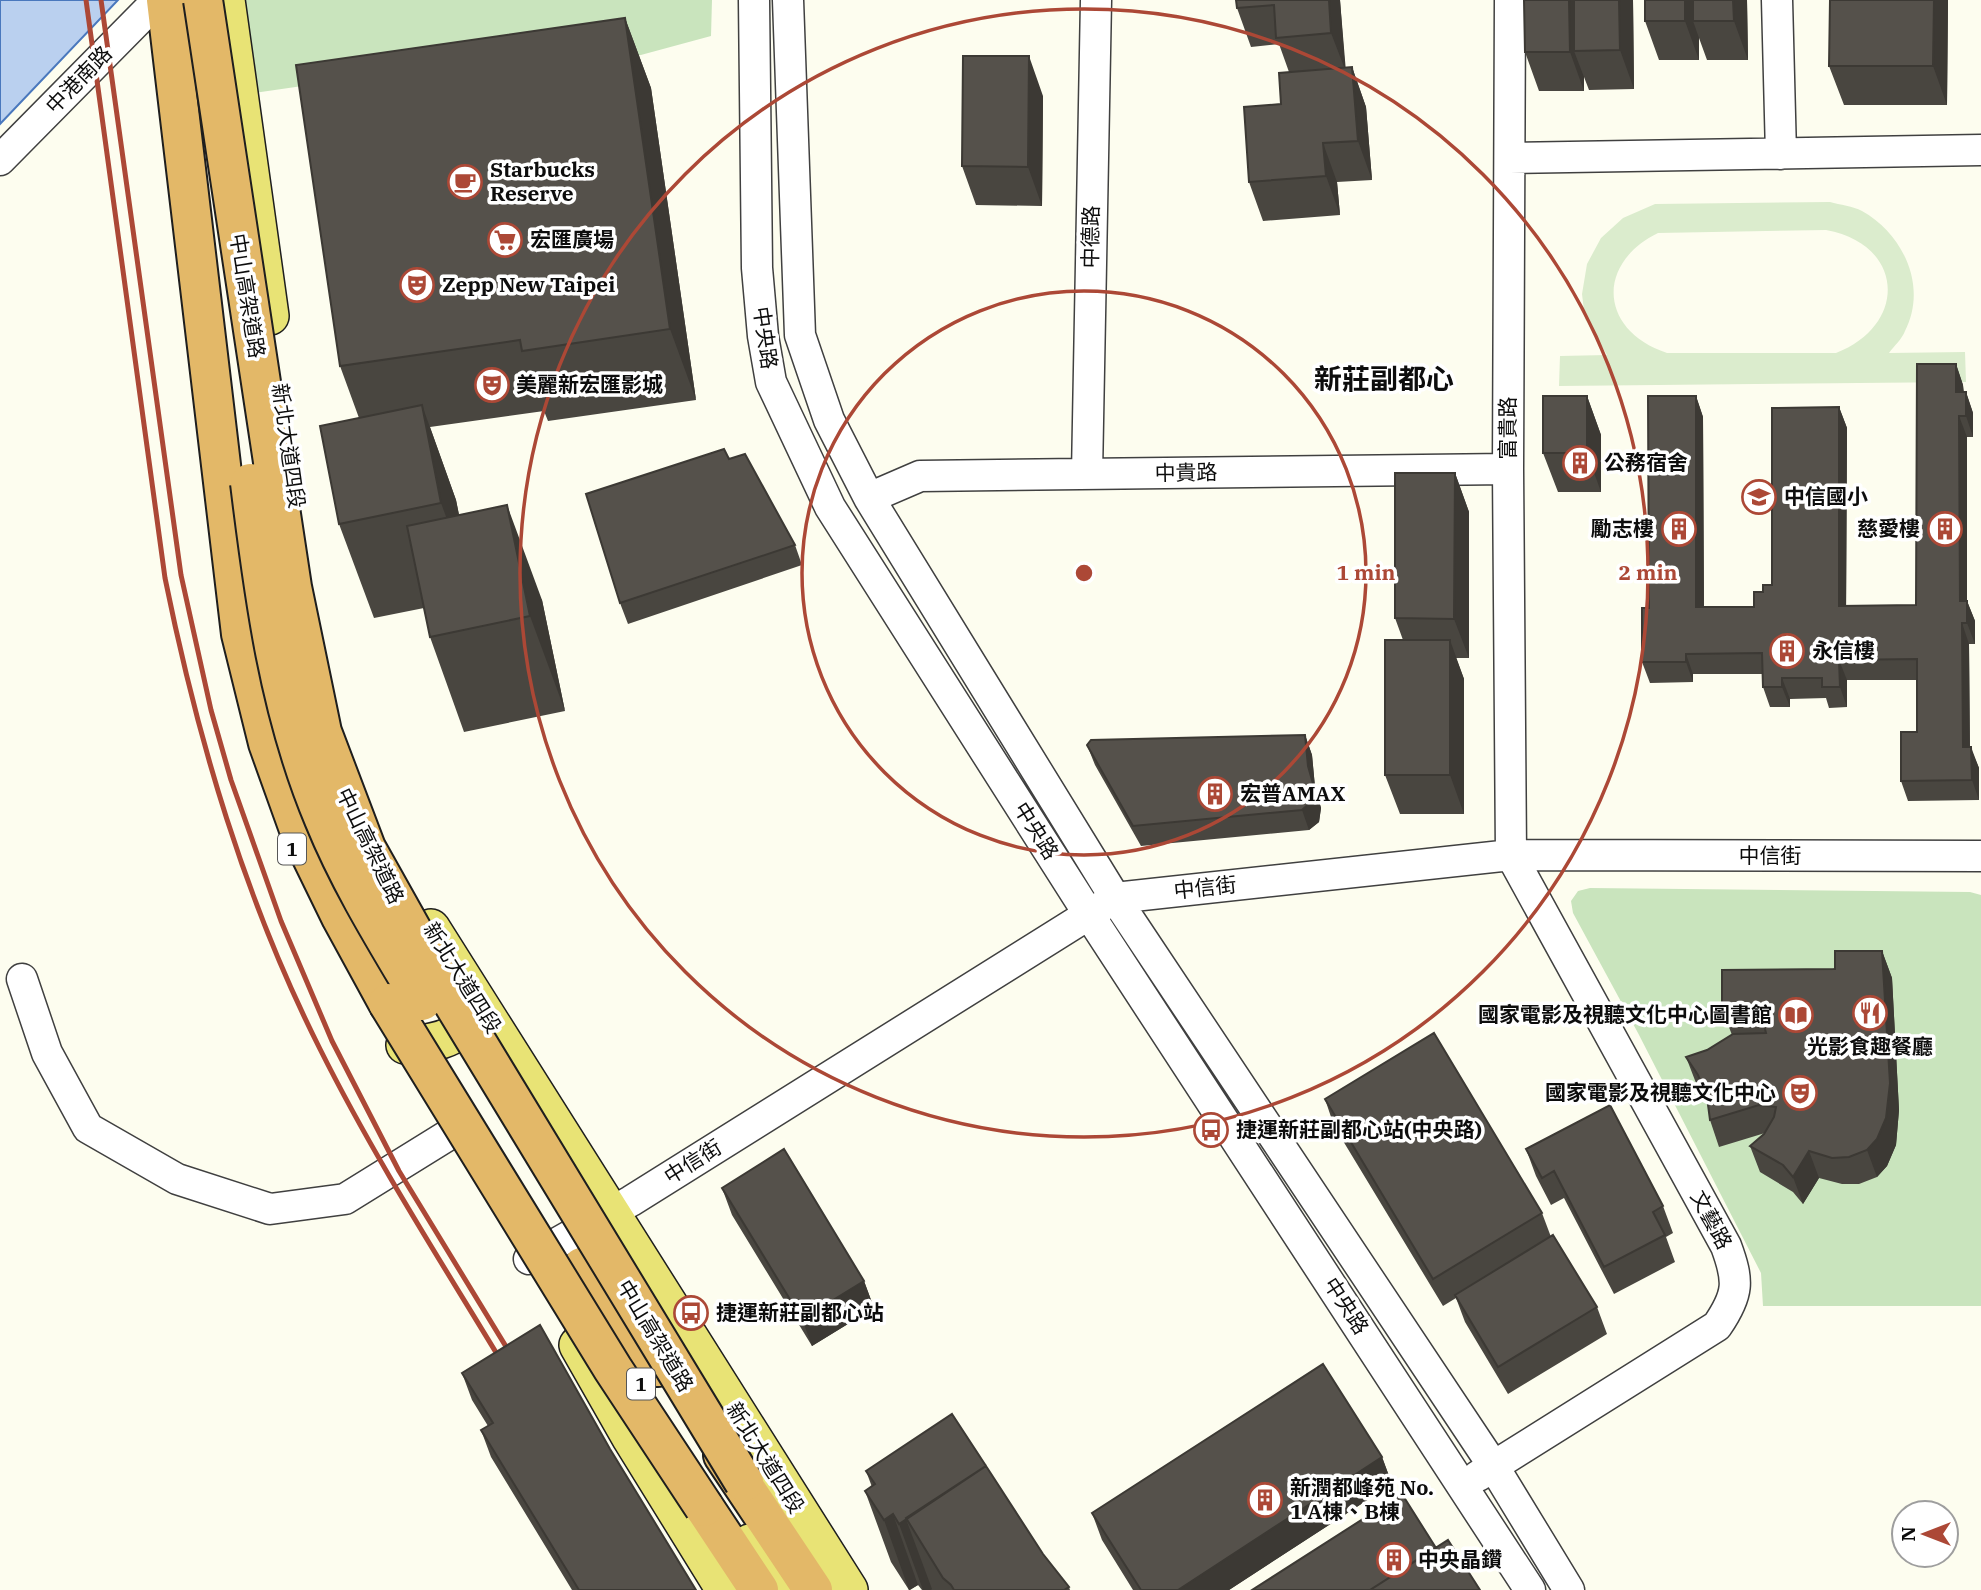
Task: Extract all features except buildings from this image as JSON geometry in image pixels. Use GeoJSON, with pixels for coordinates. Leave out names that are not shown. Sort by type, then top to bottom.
{"type":"FeatureCollection","features":[{"type":"Feature","properties":{"kind":"highway"},"geometry":{"type":"LineString","coordinates":[[190,0],[234,359],[276,662],[293,732],[323,818],[384,936],[582,1267],[744,1482]]}},
{"type":"Feature","properties":{"kind":"highway","name":"中山高架道路"},"geometry":{"type":"LineString","coordinates":[[202,0],[292,587],[308,678],[338,779],[366,848],[450,998],[744,1482],[813,1590]]}},
{"type":"Feature","properties":{"kind":"highway","name":"中山高架道路"},"geometry":{"type":"LineString","coordinates":[[156,1],[241,635],[268,743],[301,835],[341,917],[388,1003],[613,1369],[759,1590]]}},
{"type":"Feature","properties":{"kind":"main road","name":"新北大道四段"},"geometry":{"type":"LineString","coordinates":[[226,0],[311,603],[332,706],[364,798],[389,856],[472,995],[849,1590]]}},
{"type":"Feature","properties":{"kind":"main road","name":"1"},"geometry":{"type":"LineString","coordinates":[[156,1],[229,627],[242,696],[276,810],[300,869],[326,918],[458,1129],[490,1186],[729,1510],[781,1590]]}},
{"type":"Feature","properties":{"kind":"main road"},"geometry":{"type":"LineString","coordinates":[[405,1045],[429,1044],[455,1034],[470,1017],[472,995]]}},
{"type":"Feature","properties":{"kind":"main road","name":"1"},"geometry":{"type":"LineString","coordinates":[[538,1254],[631,1438],[725,1590]]}},
{"type":"Feature","properties":{"kind":"street","name":"中央路"},"geometry":{"type":"LineString","coordinates":[[788,0],[800,335],[829,420],[869,498],[1115,898],[1494,1466],[1569,1590]]}},
{"type":"Feature","properties":{"kind":"street","name":"中德路"},"geometry":{"type":"LineString","coordinates":[[1087,474],[1096,0]]}},
{"type":"Feature","properties":{"kind":"street","name":"富貴路"},"geometry":{"type":"LineString","coordinates":[[1510,0],[1508,469],[1511,855]]}},
{"type":"Feature","properties":{"kind":"street"},"geometry":{"type":"LineString","coordinates":[[1777,0],[1781,153]]}},
{"type":"Feature","properties":{"kind":"street","name":"中港南路"},"geometry":{"type":"LineString","coordinates":[[0,160],[156,1]]}},
{"type":"Feature","properties":{"kind":"street","name":"中央路"},"geometry":{"type":"LineString","coordinates":[[759,1],[757,268],[771,382],[830,507],[1088,913],[1530,1590]]}},
{"type":"Feature","properties":{"kind":"street"},"geometry":{"type":"LineString","coordinates":[[1510,158],[1981,150]]}},
{"type":"Feature","properties":{"kind":"street","name":"中貴路"},"geometry":{"type":"LineString","coordinates":[[869,498],[920,476],[1508,469]]}},
{"type":"Feature","properties":{"kind":"street","name":"中信街"},"geometry":{"type":"LineString","coordinates":[[538,1254],[611,1213],[1115,898],[1511,855],[1981,856]]}},
{"type":"Feature","properties":{"kind":"street","name":"文藝路"},"geometry":{"type":"LineString","coordinates":[[1463,1485],[1717,1326],[1732,1305],[1737,1276],[1726,1246],[1511,855]]}},
{"type":"Feature","properties":{"kind":"street"},"geometry":{"type":"LineString","coordinates":[[22,979],[47,1053],[88,1128],[177,1179],[270,1209],[345,1199],[458,1129]]}},
{"type":"Feature","properties":{"kind":"green space"},"geometry":{"type":"Polygon","coordinates":[[[239,0],[712,0],[711,36],[615,62],[420,69],[254,93],[239,0]]]}},
{"type":"Feature","properties":{"kind":"green space"},"geometry":{"type":"Polygon","coordinates":[[[1830,202],[1862,211],[1877,221],[1900,247],[1912,279],[1914,296],[1911,314],[1904,334],[1889,353],[1965,352],[1966,382],[1559,386],[1560,356],[1607,355],[1585,319],[1582,294],[1587,264],[1601,238],[1623,218],[1655,204],[1830,202]],[[1826,230],[1658,233],[1638,246],[1623,262],[1615,279],[1614,296],[1618,314],[1628,329],[1645,343],[1667,353],[1836,353],[1860,340],[1876,324],[1885,305],[1888,286],[1883,267],[1871,251],[1852,238],[1826,230]]]}},
{"type":"Feature","properties":{"kind":"green space"},"geometry":{"type":"Polygon","coordinates":[[[1590,888],[1970,892],[1981,895],[1981,1306],[1763,1306],[1761,1273],[1573,913],[1571,901],[1578,891],[1590,888]]]}},
{"type":"Feature","properties":{"kind":"water"},"geometry":{"type":"Polygon","coordinates":[[[0,0],[118,0],[0,124],[0,0]]]}},
{"type":"Feature","properties":{"kind":"railway"},"geometry":{"type":"LineString","coordinates":[[86,0],[165,578],[193,699],[227,819],[269,935],[320,1049],[386,1171],[506,1369]]}},
{"type":"Feature","properties":{"kind":"railway"},"geometry":{"type":"LineString","coordinates":[[101,0],[181,575],[211,710],[231,780],[281,921],[332,1041],[399,1171],[516,1363]]}},
{"type":"Feature","properties":{"kind":"place","name":"Starbucks Reserve"},"geometry":{"type":"Point","coordinates":[465,182]}},
{"type":"Feature","properties":{"kind":"place","name":"宏匯廣場"},"geometry":{"type":"Point","coordinates":[505,240]}},
{"type":"Feature","properties":{"kind":"place","name":"Zepp New Taipei"},"geometry":{"type":"Point","coordinates":[417,285]}},
{"type":"Feature","properties":{"kind":"place","name":"美麗新宏匯影城"},"geometry":{"type":"Point","coordinates":[492,385]}},
{"type":"Feature","properties":{"kind":"place","name":"公務宿舍"},"geometry":{"type":"Point","coordinates":[1580,463]}},
{"type":"Feature","properties":{"kind":"place","name":"中信國小"},"geometry":{"type":"Point","coordinates":[1759,497]}},
{"type":"Feature","properties":{"kind":"place","name":"勵志樓"},"geometry":{"type":"Point","coordinates":[1679,529]}},
{"type":"Feature","properties":{"kind":"place","name":"慈愛樓"},"geometry":{"type":"Point","coordinates":[1945,529]}},
{"type":"Feature","properties":{"kind":"place","name":"永信樓"},"geometry":{"type":"Point","coordinates":[1787,651]}},
{"type":"Feature","properties":{"kind":"place","name":"宏普AMAX"},"geometry":{"type":"Point","coordinates":[1215,794]}},
{"type":"Feature","properties":{"kind":"place","name":"光影食趣餐廳"},"geometry":{"type":"Point","coordinates":[1870,1013]}},
{"type":"Feature","properties":{"kind":"place","name":"國家電影及視聽文化中心圖書館"},"geometry":{"type":"Point","coordinates":[1796,1015]}},
{"type":"Feature","properties":{"kind":"place","name":"國家電影及視聽文化中心"},"geometry":{"type":"Point","coordinates":[1800,1093]}},
{"type":"Feature","properties":{"kind":"place","name":"捷運新莊副都心站(中央路)"},"geometry":{"type":"Point","coordinates":[1211,1130]}},
{"type":"Feature","properties":{"kind":"place","name":"捷運新莊副都心站"},"geometry":{"type":"Point","coordinates":[691,1313]}},
{"type":"Feature","properties":{"kind":"place","name":"新潤都峰苑 No. 1 A棟、B棟"},"geometry":{"type":"Point","coordinates":[1265,1500]}},
{"type":"Feature","properties":{"kind":"place","name":"中央晶鑽"},"geometry":{"type":"Point","coordinates":[1394,1560]}},
{"type":"Feature","properties":{"kind":"district","name":"新莊副都心"},"geometry":{"type":"Point","coordinates":[1384,379]}}]}
